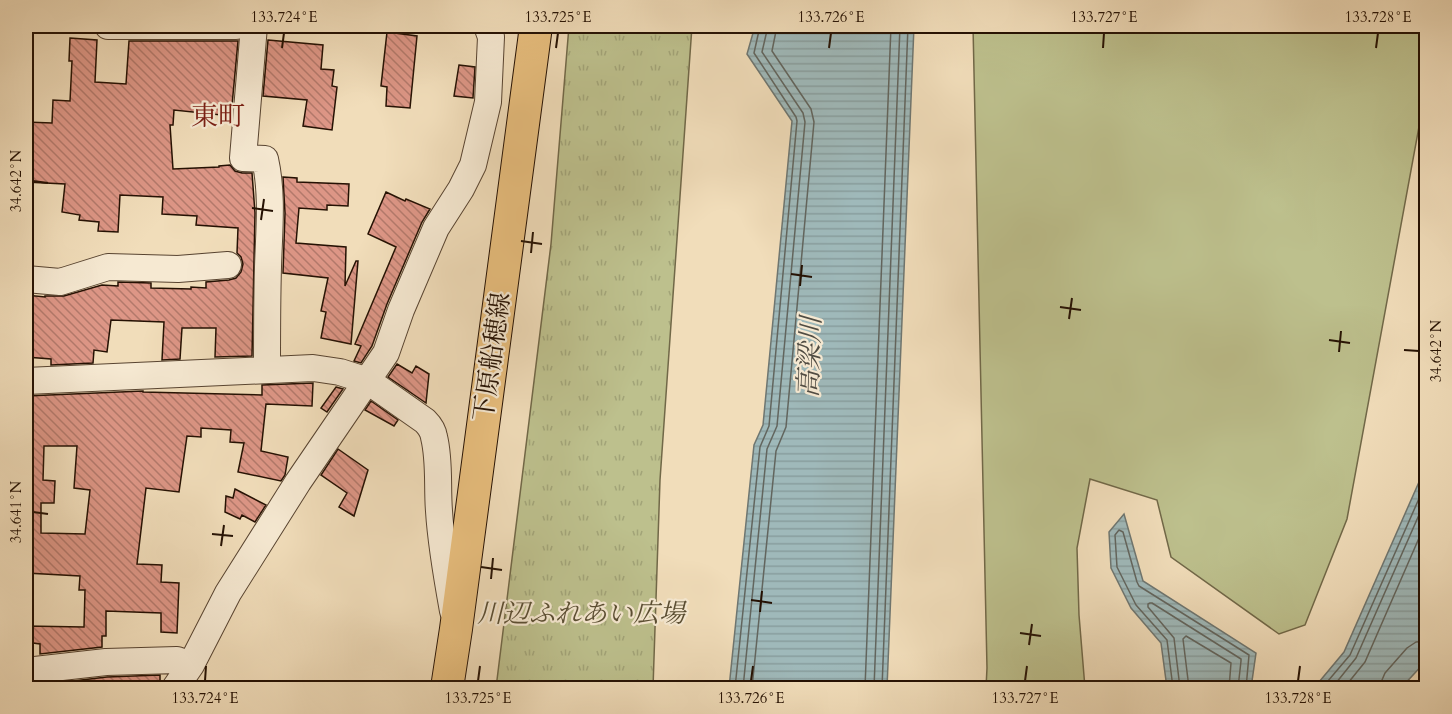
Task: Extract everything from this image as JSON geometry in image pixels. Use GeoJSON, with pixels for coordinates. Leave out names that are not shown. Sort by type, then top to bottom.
{"type":"FeatureCollection","features":[{"type":"Feature","properties":{"kind":"main road","name":"下原船穂線"},"geometry":{"type":"LineString","coordinates":[[447,688],[536,26]]}},
{"type":"Feature","properties":{"kind":"street"},"geometry":{"type":"LineString","coordinates":[[108,26],[236,26]]}},
{"type":"Feature","properties":{"kind":"street"},"geometry":{"type":"LineString","coordinates":[[254,26],[243,158],[265,159],[268,174],[270,203],[267,370]]}},
{"type":"Feature","properties":{"kind":"street"},"geometry":{"type":"LineString","coordinates":[[175,688],[191,665],[228,593],[298,482],[386,353],[401,310],[436,228],[473,165],[488,102],[491,37],[488,26]]}},
{"type":"Feature","properties":{"kind":"street"},"geometry":{"type":"LineString","coordinates":[[26,279],[60,282],[108,267],[178,269],[228,265]]}},
{"type":"Feature","properties":{"kind":"street"},"geometry":{"type":"LineString","coordinates":[[26,381],[313,368],[340,372],[368,381],[425,421],[432,429],[436,446],[444,561],[456,629]]}},
{"type":"Feature","properties":{"kind":"street"},"geometry":{"type":"LineString","coordinates":[[26,671],[106,662],[177,660],[191,665]]}},
{"type":"Feature","properties":{"kind":"green space","name":"川辺ふれあい広場"},"geometry":{"type":"Polygon","coordinates":[[[569,26],[692,26],[660,480],[653,688],[496,688],[551,244],[569,26]]]}},
{"type":"Feature","properties":{"kind":"green space"},"geometry":{"type":"Polygon","coordinates":[[[973,26],[1426,26],[1423,105],[1347,519],[1305,625],[1279,634],[1171,557],[1157,500],[1090,479],[1077,548],[1079,615],[1085,688],[986,688],[973,26]]]}},
{"type":"Feature","properties":{"kind":"water","name":"高梁川"},"geometry":{"type":"Polygon","coordinates":[[[755,26],[914,26],[887,688],[729,688],[754,445],[763,425],[792,121],[747,54],[755,26]]]}},
{"type":"Feature","properties":{"kind":"water"},"geometry":{"type":"Polygon","coordinates":[[[1426,434],[1425,662],[1401,688],[1314,688],[1344,652],[1419,482],[1426,434]]]}},
{"type":"Feature","properties":{"kind":"water"},"geometry":{"type":"Polygon","coordinates":[[[1124,514],[1143,581],[1256,653],[1251,688],[1167,688],[1161,643],[1131,608],[1111,568],[1109,532],[1124,514]]]}},
{"type":"Feature","properties":{"kind":"building"},"geometry":{"type":"Polygon","coordinates":[[[387,32],[417,36],[410,108],[386,106],[387,87],[381,86],[387,32]]]}},
{"type":"Feature","properties":{"kind":"building"},"geometry":{"type":"Polygon","coordinates":[[[70,38],[97,40],[95,82],[126,84],[129,41],[238,41],[231,116],[174,110],[173,125],[170,125],[173,169],[230,165],[235,171],[252,173],[255,213],[252,356],[215,357],[216,328],[182,328],[180,359],[162,360],[164,322],[111,320],[107,352],[94,350],[93,363],[51,365],[51,359],[26,357],[26,295],[64,296],[102,285],[118,286],[118,282],[151,283],[151,288],[206,288],[206,282],[236,278],[243,264],[237,253],[238,228],[196,225],[197,216],[162,214],[163,197],[120,195],[118,232],[98,231],[99,222],[79,220],[80,215],[62,212],[65,184],[26,182],[26,122],[52,123],[53,100],[70,101],[72,61],[69,61],[70,38]]]}},
{"type":"Feature","properties":{"kind":"building"},"geometry":{"type":"Polygon","coordinates":[[[268,40],[323,45],[321,69],[334,70],[332,86],[337,87],[332,130],[303,126],[307,100],[263,96],[268,40]]]}},
{"type":"Feature","properties":{"kind":"building"},"geometry":{"type":"Polygon","coordinates":[[[459,65],[475,67],[473,98],[454,96],[459,65]]]}},
{"type":"Feature","properties":{"kind":"building"},"geometry":{"type":"Polygon","coordinates":[[[283,177],[297,178],[297,182],[349,184],[348,206],[327,205],[327,210],[299,208],[296,243],[346,247],[345,286],[358,261],[351,344],[321,338],[326,312],[321,311],[328,278],[283,273],[285,213],[283,177]]]}},
{"type":"Feature","properties":{"kind":"building"},"geometry":{"type":"Polygon","coordinates":[[[386,192],[430,209],[422,222],[387,304],[372,346],[361,363],[354,361],[361,346],[355,344],[396,247],[368,234],[386,192]]]}},
{"type":"Feature","properties":{"kind":"building"},"geometry":{"type":"Polygon","coordinates":[[[397,364],[412,373],[416,366],[429,374],[426,403],[388,377],[397,364]]]}},
{"type":"Feature","properties":{"kind":"building"},"geometry":{"type":"Polygon","coordinates":[[[313,383],[312,406],[266,404],[261,451],[288,457],[285,475],[281,481],[238,472],[244,443],[230,442],[231,430],[201,428],[201,437],[187,436],[179,492],[146,488],[137,564],[162,565],[161,582],[179,583],[177,633],[161,632],[161,613],[106,611],[106,636],[102,636],[102,647],[40,654],[40,644],[26,642],[26,626],[84,627],[85,590],[79,590],[80,576],[26,573],[26,396],[143,391],[262,395],[262,385],[313,383]],[[44,446],[43,480],[55,481],[54,503],[41,503],[41,533],[85,534],[90,490],[74,488],[77,446],[44,446]]]}},
{"type":"Feature","properties":{"kind":"building"},"geometry":{"type":"Polygon","coordinates":[[[336,387],[343,389],[327,412],[321,408],[336,387]]]}},
{"type":"Feature","properties":{"kind":"building"},"geometry":{"type":"Polygon","coordinates":[[[371,401],[398,420],[394,426],[365,410],[371,401]]]}},
{"type":"Feature","properties":{"kind":"building"},"geometry":{"type":"Polygon","coordinates":[[[338,449],[368,470],[354,516],[339,507],[347,493],[321,475],[338,449]]]}},
{"type":"Feature","properties":{"kind":"building"},"geometry":{"type":"Polygon","coordinates":[[[235,489],[266,505],[255,522],[242,515],[240,519],[225,512],[226,496],[233,498],[235,489]]]}},
{"type":"Feature","properties":{"kind":"building"},"geometry":{"type":"Polygon","coordinates":[[[160,675],[160,688],[39,688],[39,685],[107,677],[160,675]]]}},
{"type":"Feature","properties":{"kind":"district","name":"東町"},"geometry":{"type":"Point","coordinates":[218,116]}}]}
